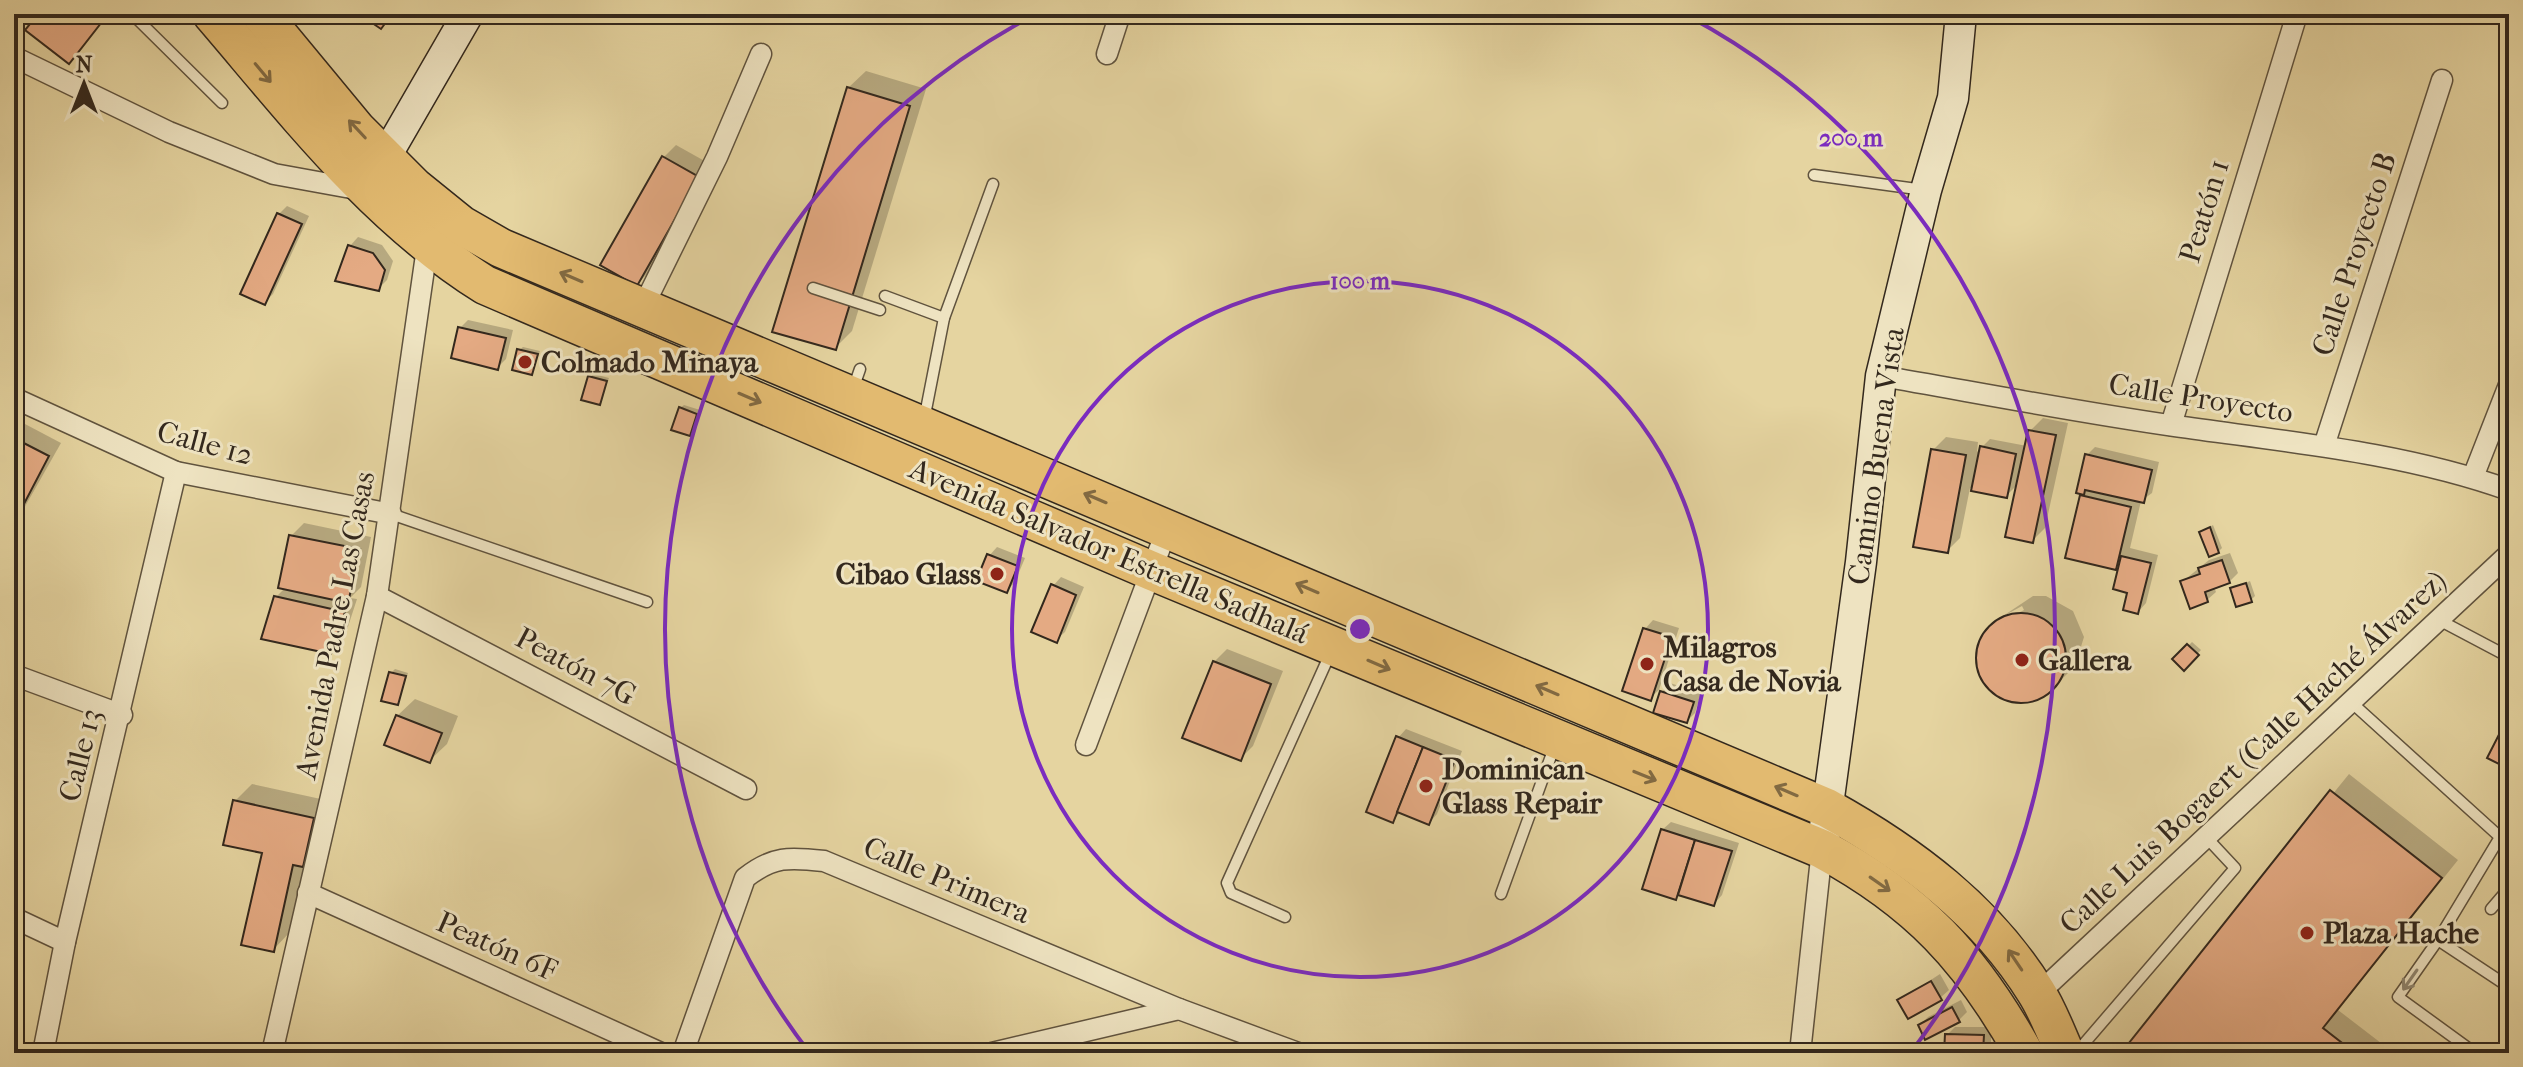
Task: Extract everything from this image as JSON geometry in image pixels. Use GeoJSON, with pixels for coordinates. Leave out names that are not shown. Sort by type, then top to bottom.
{"type":"FeatureCollection","features":[{"type":"Feature","properties":{"kind":"highway","name":"Avenida Salvador Estrella Sadhalá"},"geometry":{"type":"LineString","coordinates":[[212,14],[335,158],[428,244],[485,285],[1152,571],[1822,849],[1857,868],[1940,932],[2002,1014],[2024,1053]]}},
{"type":"Feature","properties":{"kind":"highway","name":"Avenida Salvador Estrella Sadhalá"},"geometry":{"type":"LineString","coordinates":[[261,14],[357,130],[431,204],[501,248],[786,362],[855,382],[923,425],[1827,808],[1920,866],[1970,909],[2007,949],[2038,994],[2065,1053]]}},
{"type":"Feature","properties":{"kind":"street"},"geometry":{"type":"LineString","coordinates":[[14,57],[169,132],[274,174],[370,192],[385,158],[468,14]]}},
{"type":"Feature","properties":{"kind":"street"},"geometry":{"type":"LineString","coordinates":[[1107,54],[1120,14]]}},
{"type":"Feature","properties":{"kind":"street","name":"Camino Buena Vista"},"geometry":{"type":"LineString","coordinates":[[1822,849],[1861,562],[1881,376],[1926,190],[1953,98],[1961,14]]}},
{"type":"Feature","properties":{"kind":"street","name":"Peatón 1"},"geometry":{"type":"LineString","coordinates":[[2171,425],[2297,14]]}},
{"type":"Feature","properties":{"kind":"street"},"geometry":{"type":"LineString","coordinates":[[643,307],[717,157],[761,54]]}},
{"type":"Feature","properties":{"kind":"street","name":"Calle Proyecto B"},"geometry":{"type":"LineString","coordinates":[[2324,446],[2442,80]]}},
{"type":"Feature","properties":{"kind":"street","name":"Avenida Padre Las Casas"},"geometry":{"type":"LineString","coordinates":[[272,1053],[377,596],[391,514],[431,204]]}},
{"type":"Feature","properties":{"kind":"street","name":"Calle Proyecto"},"geometry":{"type":"LineString","coordinates":[[1881,376],[2171,425],[2324,446],[2473,477],[2509,490]]}},
{"type":"Feature","properties":{"kind":"street"},"geometry":{"type":"LineString","coordinates":[[2473,477],[2509,385]]}},
{"type":"Feature","properties":{"kind":"street","name":"Calle 12"},"geometry":{"type":"LineString","coordinates":[[14,398],[176,472],[391,514]]}},
{"type":"Feature","properties":{"kind":"street","name":"Calle 13"},"geometry":{"type":"LineString","coordinates":[[43,1053],[65,942],[122,715],[176,472]]}},
{"type":"Feature","properties":{"kind":"street"},"geometry":{"type":"LineString","coordinates":[[1086,745],[1167,529]]}},
{"type":"Feature","properties":{"kind":"street","name":"Calle Luis Bogaert (Calle Haché Álvarez)"},"geometry":{"type":"LineString","coordinates":[[2038,994],[2509,554]]}},
{"type":"Feature","properties":{"kind":"street","name":"Peatón 7G"},"geometry":{"type":"LineString","coordinates":[[377,596],[746,789]]}},
{"type":"Feature","properties":{"kind":"street"},"geometry":{"type":"LineString","coordinates":[[14,675],[122,715]]}},
{"type":"Feature","properties":{"kind":"street"},"geometry":{"type":"LineString","coordinates":[[1800,1053],[1822,849]]}},
{"type":"Feature","properties":{"kind":"street","name":"Calle Primera"},"geometry":{"type":"LineString","coordinates":[[683,1053],[745,878],[765,862],[793,857],[824,861],[1179,1009],[1298,1053]]}},
{"type":"Feature","properties":{"kind":"street","name":"Peatón 6F"},"geometry":{"type":"LineString","coordinates":[[308,893],[661,1053]]}},
{"type":"Feature","properties":{"kind":"street"},"geometry":{"type":"LineString","coordinates":[[14,918],[65,942]]}},
{"type":"Feature","properties":{"kind":"street"},"geometry":{"type":"LineString","coordinates":[[992,1053],[1179,1009]]}},
{"type":"Feature","properties":{"kind":"lane"},"geometry":{"type":"LineString","coordinates":[[132,14],[222,103]]}},
{"type":"Feature","properties":{"kind":"lane"},"geometry":{"type":"LineString","coordinates":[[1814,175],[1926,190]]}},
{"type":"Feature","properties":{"kind":"lane"},"geometry":{"type":"LineString","coordinates":[[923,425],[944,318],[993,184]]}},
{"type":"Feature","properties":{"kind":"lane"},"geometry":{"type":"LineString","coordinates":[[813,288],[880,310]]}},
{"type":"Feature","properties":{"kind":"lane"},"geometry":{"type":"LineString","coordinates":[[885,296],[944,318]]}},
{"type":"Feature","properties":{"kind":"lane"},"geometry":{"type":"LineString","coordinates":[[391,514],[647,602]]}},
{"type":"Feature","properties":{"kind":"lane"},"geometry":{"type":"LineString","coordinates":[[2439,620],[2509,657]]}},
{"type":"Feature","properties":{"kind":"lane"},"geometry":{"type":"LineString","coordinates":[[1285,917],[1231,893],[1227,883],[1333,646]]}},
{"type":"Feature","properties":{"kind":"lane"},"geometry":{"type":"LineString","coordinates":[[2351,702],[2500,837],[2438,940],[2398,997],[2475,1053]]}},
{"type":"Feature","properties":{"kind":"lane"},"geometry":{"type":"LineString","coordinates":[[1501,894],[1557,739]]}},
{"type":"Feature","properties":{"kind":"lane"},"geometry":{"type":"LineString","coordinates":[[2076,1053],[2235,868],[2206,837]]}},
{"type":"Feature","properties":{"kind":"lane"},"geometry":{"type":"LineString","coordinates":[[2491,909],[2509,888]]}},
{"type":"Feature","properties":{"kind":"lane"},"geometry":{"type":"LineString","coordinates":[[2438,940],[2509,987]]}},
{"type":"Feature","properties":{"kind":"building"},"geometry":{"type":"Polygon","coordinates":[[[38,14],[100,14],[105,18],[69,64],[25,30],[38,14]]]}},
{"type":"Feature","properties":{"kind":"building"},"geometry":{"type":"Polygon","coordinates":[[[359,14],[392,14],[381,29],[359,14]]]}},
{"type":"Feature","properties":{"kind":"building"},"geometry":{"type":"Polygon","coordinates":[[[847,87],[910,106],[836,350],[772,332],[847,87]]]}},
{"type":"Feature","properties":{"kind":"building"},"geometry":{"type":"Polygon","coordinates":[[[662,156],[699,177],[637,286],[600,265],[662,156]]]}},
{"type":"Feature","properties":{"kind":"building"},"geometry":{"type":"Polygon","coordinates":[[[277,213],[302,224],[265,305],[240,294],[277,213]]]}},
{"type":"Feature","properties":{"kind":"building"},"geometry":{"type":"Polygon","coordinates":[[[348,245],[373,253],[385,270],[379,291],[335,281],[348,245]]]}},
{"type":"Feature","properties":{"kind":"building"},"geometry":{"type":"Polygon","coordinates":[[[458,327],[506,338],[498,370],[451,358],[458,327]]]}},
{"type":"Feature","properties":{"kind":"building","name":"Colmado Minaya"},"geometry":{"type":"Polygon","coordinates":[[[517,349],[538,354],[532,375],[512,370],[517,349]]]}},
{"type":"Feature","properties":{"kind":"building"},"geometry":{"type":"Polygon","coordinates":[[[588,376],[607,381],[600,405],[581,400],[588,376]]]}},
{"type":"Feature","properties":{"kind":"building"},"geometry":{"type":"Polygon","coordinates":[[[679,407],[697,414],[690,436],[671,430],[679,407]]]}},
{"type":"Feature","properties":{"kind":"building"},"geometry":{"type":"Polygon","coordinates":[[[2028,430],[2056,435],[2033,543],[2005,537],[2028,430]]]}},
{"type":"Feature","properties":{"kind":"building"},"geometry":{"type":"Polygon","coordinates":[[[14,438],[49,456],[14,523],[14,438]]]}},
{"type":"Feature","properties":{"kind":"building"},"geometry":{"type":"Polygon","coordinates":[[[1980,446],[2016,454],[2007,498],[1971,491],[1980,446]]]}},
{"type":"Feature","properties":{"kind":"building"},"geometry":{"type":"Polygon","coordinates":[[[1931,449],[1966,455],[1948,553],[1913,547],[1931,449]]]}},
{"type":"Feature","properties":{"kind":"building"},"geometry":{"type":"Polygon","coordinates":[[[2085,454],[2152,470],[2144,503],[2085,490],[2084,495],[2076,493],[2085,454]]]}},
{"type":"Feature","properties":{"kind":"building"},"geometry":{"type":"Polygon","coordinates":[[[2080,495],[2131,507],[2116,570],[2065,558],[2080,495]]]}},
{"type":"Feature","properties":{"kind":"building"},"geometry":{"type":"Polygon","coordinates":[[[2210,527],[2219,553],[2209,557],[2199,532],[2210,527]]]}},
{"type":"Feature","properties":{"kind":"building"},"geometry":{"type":"Polygon","coordinates":[[[289,535],[360,549],[348,603],[278,588],[289,535]]]}},
{"type":"Feature","properties":{"kind":"building","name":"Cibao Glass"},"geometry":{"type":"Polygon","coordinates":[[[987,554],[1018,566],[1007,593],[976,581],[987,554]]]}},
{"type":"Feature","properties":{"kind":"building"},"geometry":{"type":"Polygon","coordinates":[[[2121,556],[2151,563],[2138,614],[2123,610],[2127,593],[2113,589],[2121,556]]]}},
{"type":"Feature","properties":{"kind":"building"},"geometry":{"type":"Polygon","coordinates":[[[2222,560],[2230,583],[2205,592],[2208,602],[2190,609],[2180,581],[2200,574],[2198,568],[2222,560]]]}},
{"type":"Feature","properties":{"kind":"building"},"geometry":{"type":"Polygon","coordinates":[[[2246,583],[2252,602],[2236,607],[2230,588],[2246,583]]]}},
{"type":"Feature","properties":{"kind":"building"},"geometry":{"type":"Polygon","coordinates":[[[1051,584],[1076,595],[1057,643],[1031,632],[1051,584]]]}},
{"type":"Feature","properties":{"kind":"building"},"geometry":{"type":"Polygon","coordinates":[[[274,596],[345,612],[331,654],[261,639],[274,596]]]}},
{"type":"Feature","properties":{"kind":"building","name":"Gallera"},"geometry":{"type":"Polygon","coordinates":[[[2021,613],[2038,616],[2053,626],[2063,641],[2066,658],[2063,675],[2053,690],[2038,700],[2021,703],[2004,700],[1989,690],[1979,675],[1976,658],[1979,641],[1989,626],[2004,616],[2021,613]]]}},
{"type":"Feature","properties":{"kind":"building","name":"Milagros Casa de Novia"},"geometry":{"type":"Polygon","coordinates":[[[1643,628],[1672,637],[1651,701],[1622,691],[1643,628]]]}},
{"type":"Feature","properties":{"kind":"building"},"geometry":{"type":"Polygon","coordinates":[[[2187,644],[2199,655],[2184,671],[2172,659],[2187,644]]]}},
{"type":"Feature","properties":{"kind":"building"},"geometry":{"type":"Polygon","coordinates":[[[1213,661],[1271,684],[1241,761],[1182,738],[1213,661]]]}},
{"type":"Feature","properties":{"kind":"building"},"geometry":{"type":"Polygon","coordinates":[[[389,672],[406,676],[398,705],[381,701],[389,672]]]}},
{"type":"Feature","properties":{"kind":"building"},"geometry":{"type":"Polygon","coordinates":[[[1660,691],[1694,702],[1687,723],[1653,713],[1660,691]]]}},
{"type":"Feature","properties":{"kind":"building"},"geometry":{"type":"Polygon","coordinates":[[[396,715],[442,733],[430,763],[384,745],[396,715]]]}},
{"type":"Feature","properties":{"kind":"building"},"geometry":{"type":"Polygon","coordinates":[[[2509,715],[2509,769],[2487,758],[2509,715]]]}},
{"type":"Feature","properties":{"kind":"building"},"geometry":{"type":"Polygon","coordinates":[[[1396,736],[1423,747],[1393,823],[1366,812],[1396,736]]]}},
{"type":"Feature","properties":{"kind":"building","name":"Dominican Glass Repair"},"geometry":{"type":"Polygon","coordinates":[[[1423,747],[1455,760],[1429,825],[1397,812],[1423,747]]]}},
{"type":"Feature","properties":{"kind":"building","name":"Plaza Hache"},"geometry":{"type":"Polygon","coordinates":[[[2330,790],[2442,878],[2323,1028],[2355,1053],[2121,1053],[2330,790]]]}},
{"type":"Feature","properties":{"kind":"building"},"geometry":{"type":"Polygon","coordinates":[[[233,800],[314,818],[303,867],[293,865],[274,952],[241,945],[262,853],[223,845],[233,800]]]}},
{"type":"Feature","properties":{"kind":"building"},"geometry":{"type":"Polygon","coordinates":[[[1661,829],[1695,840],[1676,900],[1642,889],[1661,829]]]}},
{"type":"Feature","properties":{"kind":"building"},"geometry":{"type":"Polygon","coordinates":[[[1695,840],[1732,851],[1714,906],[1678,895],[1695,840]]]}},
{"type":"Feature","properties":{"kind":"building"},"geometry":{"type":"Polygon","coordinates":[[[1931,981],[1942,1000],[1908,1019],[1897,1000],[1931,981]]]}},
{"type":"Feature","properties":{"kind":"building"},"geometry":{"type":"Polygon","coordinates":[[[1952,1007],[1960,1022],[1925,1040],[1918,1025],[1952,1007]]]}},
{"type":"Feature","properties":{"kind":"building"},"geometry":{"type":"Polygon","coordinates":[[[1945,1034],[1984,1035],[1983,1053],[1944,1053],[1945,1034]]]}},
{"type":"Feature","properties":{"kind":"place","name":"Colmado Minaya"},"geometry":{"type":"Point","coordinates":[525,362]}},
{"type":"Feature","properties":{"kind":"place","name":"Cibao Glass"},"geometry":{"type":"Point","coordinates":[997,574]}},
{"type":"Feature","properties":{"kind":"place","name":"Gallera"},"geometry":{"type":"Point","coordinates":[2022,660]}},
{"type":"Feature","properties":{"kind":"place","name":"Milagros Casa de Novia"},"geometry":{"type":"Point","coordinates":[1647,664]}},
{"type":"Feature","properties":{"kind":"place","name":"Dominican Glass Repair"},"geometry":{"type":"Point","coordinates":[1426,786]}},
{"type":"Feature","properties":{"kind":"place","name":"Plaza Hache"},"geometry":{"type":"Point","coordinates":[2307,933]}}]}
